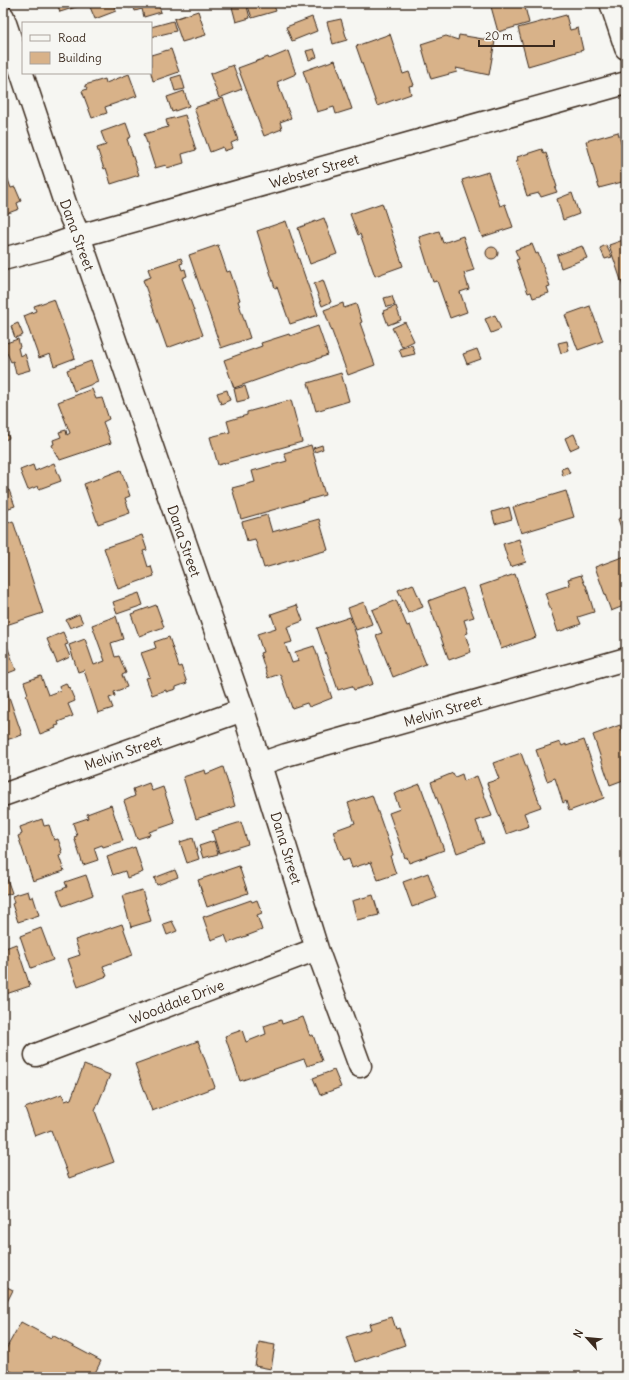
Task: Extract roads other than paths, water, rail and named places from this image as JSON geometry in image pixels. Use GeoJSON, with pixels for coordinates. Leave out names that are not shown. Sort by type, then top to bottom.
{"type":"FeatureCollection","features":[{"type":"Feature","properties":{"kind":"street"},"geometry":{"type":"LineString","coordinates":[[611,3],[626,48]]}},
{"type":"Feature","properties":{"kind":"street","name":"Dana Street"},"geometry":{"type":"LineString","coordinates":[[3,17],[66,206],[79,236],[243,710],[317,949],[360,1066]]}},
{"type":"Feature","properties":{"kind":"street","name":"Webster Street"},"geometry":{"type":"LineString","coordinates":[[3,259],[48,247],[79,236],[626,83]]}},
{"type":"Feature","properties":{"kind":"street","name":"Melvin Street"},"geometry":{"type":"LineString","coordinates":[[260,764],[286,755],[626,659]]}},
{"type":"Feature","properties":{"kind":"street","name":"Melvin Street"},"geometry":{"type":"LineString","coordinates":[[3,795],[243,710]]}},
{"type":"Feature","properties":{"kind":"street","name":"Wooddale Drive"},"geometry":{"type":"LineString","coordinates":[[36,1055],[317,949]]}}]}
